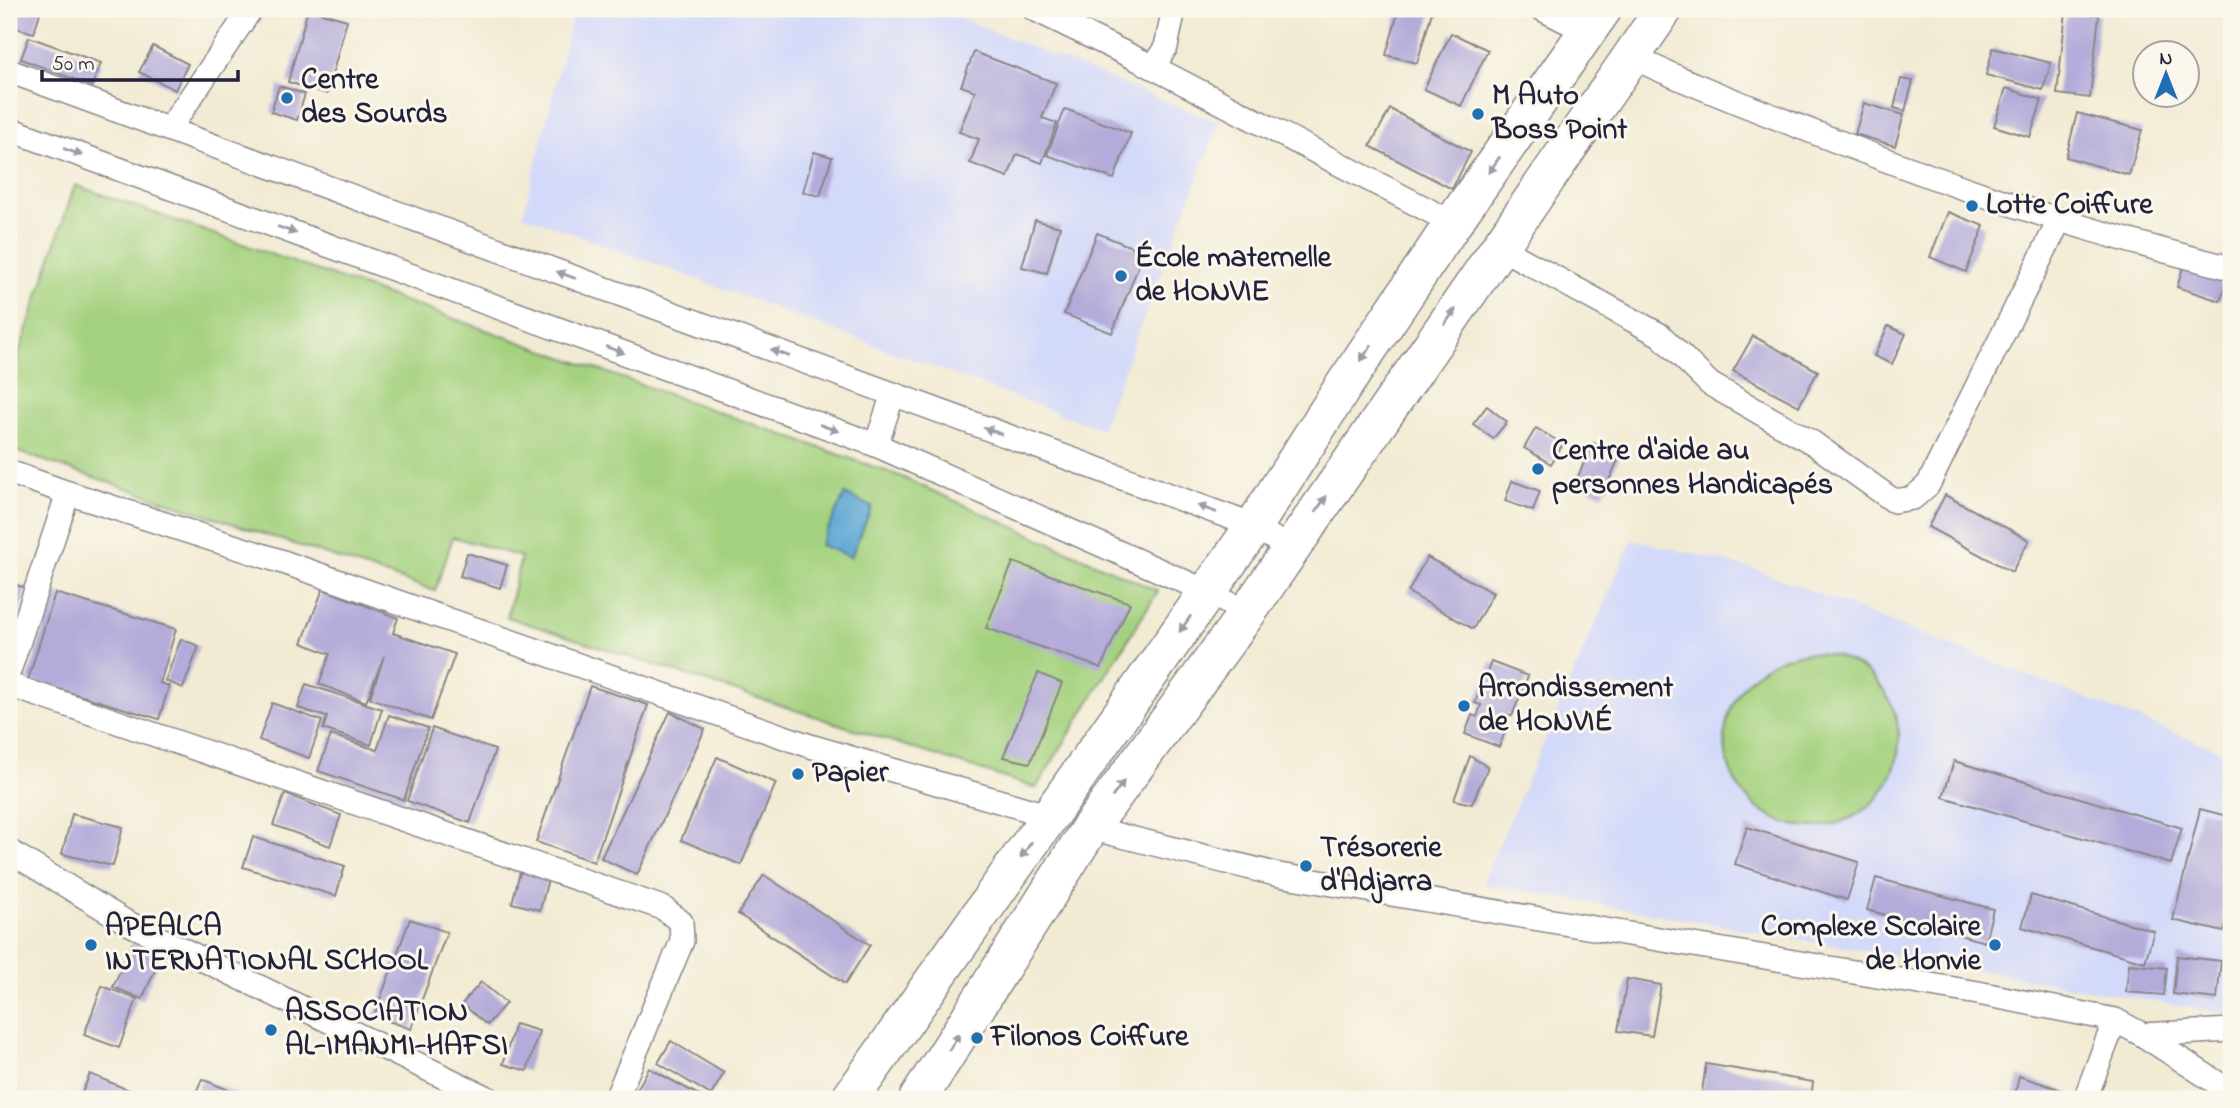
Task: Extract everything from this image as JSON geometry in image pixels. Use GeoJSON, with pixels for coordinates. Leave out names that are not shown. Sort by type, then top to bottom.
{"type":"FeatureCollection","features":[{"type":"Feature","properties":{"kind":"main road"},"geometry":{"type":"LineString","coordinates":[[918,1099],[1090,828],[1247,612],[1664,9]]}},
{"type":"Feature","properties":{"kind":"main road"},"geometry":{"type":"LineString","coordinates":[[850,1099],[1254,526],[1453,223],[1596,20]]}},
{"type":"Feature","properties":{"kind":"street"},"geometry":{"type":"LineString","coordinates":[[169,130],[251,9]]}},
{"type":"Feature","properties":{"kind":"street"},"geometry":{"type":"LineString","coordinates":[[1034,9],[1153,67],[1453,223]]}},
{"type":"Feature","properties":{"kind":"street"},"geometry":{"type":"LineString","coordinates":[[1153,67],[1166,47],[1174,9]]}},
{"type":"Feature","properties":{"kind":"street"},"geometry":{"type":"LineString","coordinates":[[1542,9],[1596,20]]}},
{"type":"Feature","properties":{"kind":"street"},"geometry":{"type":"LineString","coordinates":[[1632,57],[1674,78],[1916,173],[2059,221],[2231,268]]}},
{"type":"Feature","properties":{"kind":"street"},"geometry":{"type":"LineString","coordinates":[[9,71],[1254,526],[1290,549]]}},
{"type":"Feature","properties":{"kind":"street"},"geometry":{"type":"LineString","coordinates":[[9,129],[876,445],[1208,592],[1247,612]]}},
{"type":"Feature","properties":{"kind":"street"},"geometry":{"type":"LineString","coordinates":[[1499,247],[1660,335],[1710,384],[1813,443],[1894,501],[1913,498],[1928,485],[2059,221]]}},
{"type":"Feature","properties":{"kind":"street"},"geometry":{"type":"LineString","coordinates":[[876,445],[893,394]]}},
{"type":"Feature","properties":{"kind":"street"},"geometry":{"type":"LineString","coordinates":[[9,472],[284,562],[810,746],[1050,816]]}},
{"type":"Feature","properties":{"kind":"street"},"geometry":{"type":"LineString","coordinates":[[9,671],[68,493]]}},
{"type":"Feature","properties":{"kind":"street"},"geometry":{"type":"LineString","coordinates":[[9,685],[663,908],[681,922],[682,941],[616,1099]]}},
{"type":"Feature","properties":{"kind":"street"},"geometry":{"type":"LineString","coordinates":[[1090,828],[1279,875],[1978,993],[2115,1020],[2231,1092]]}},
{"type":"Feature","properties":{"kind":"street"},"geometry":{"type":"LineString","coordinates":[[9,851],[126,922],[489,1099]]}},
{"type":"Feature","properties":{"kind":"street"},"geometry":{"type":"LineString","coordinates":[[2085,1099],[2115,1020]]}},
{"type":"Feature","properties":{"kind":"street"},"geometry":{"type":"LineString","coordinates":[[2143,1035],[2231,1030]]}},
{"type":"Feature","properties":{"kind":"shaded area"},"geometry":{"type":"Polygon","coordinates":[[[574,9],[938,9],[1219,123],[1101,429],[523,215],[574,9]]]}},
{"type":"Feature","properties":{"kind":"shaded area"},"geometry":{"type":"Polygon","coordinates":[[[1632,539],[1755,569],[2231,755],[2231,994],[2228,1014],[1482,884],[1632,539]]]}},
{"type":"Feature","properties":{"kind":"green space"},"geometry":{"type":"Polygon","coordinates":[[[75,185],[897,475],[1158,591],[1036,788],[507,617],[521,557],[453,537],[435,591],[9,449],[9,383],[75,185]]]}},
{"type":"Feature","properties":{"kind":"green space"},"geometry":{"type":"Polygon","coordinates":[[[1812,653],[1845,660],[1873,679],[1892,707],[1899,740],[1892,773],[1873,801],[1845,820],[1812,827],[1779,820],[1751,801],[1732,773],[1725,740],[1732,707],[1751,679],[1779,660],[1812,653]]]}},
{"type":"Feature","properties":{"kind":"water"},"geometry":{"type":"Polygon","coordinates":[[[845,494],[872,507],[851,557],[820,545],[845,494]]]}},
{"type":"Feature","properties":{"kind":"building"},"geometry":{"type":"Polygon","coordinates":[[[9,9],[41,9],[34,33],[9,26],[9,9]]]}},
{"type":"Feature","properties":{"kind":"building"},"geometry":{"type":"Polygon","coordinates":[[[308,9],[347,20],[327,94],[288,82],[308,9]]]}},
{"type":"Feature","properties":{"kind":"building"},"geometry":{"type":"Polygon","coordinates":[[[1399,9],[1432,12],[1417,63],[1386,55],[1399,9]]]}},
{"type":"Feature","properties":{"kind":"building"},"geometry":{"type":"Polygon","coordinates":[[[2066,12],[2099,15],[2090,98],[2057,94],[2066,12]]]}},
{"type":"Feature","properties":{"kind":"building"},"geometry":{"type":"Polygon","coordinates":[[[1451,33],[1488,50],[1461,106],[1424,89],[1451,33]]]}},
{"type":"Feature","properties":{"kind":"building"},"geometry":{"type":"Polygon","coordinates":[[[29,37],[101,63],[92,86],[21,59],[29,37]]]}},
{"type":"Feature","properties":{"kind":"building"},"geometry":{"type":"Polygon","coordinates":[[[153,46],[188,64],[175,90],[139,72],[153,46]]]}},
{"type":"Feature","properties":{"kind":"building"},"geometry":{"type":"Polygon","coordinates":[[[1993,48],[2051,63],[2043,90],[1986,75],[1993,48]]]}},
{"type":"Feature","properties":{"kind":"building"},"geometry":{"type":"Polygon","coordinates":[[[974,52],[1056,83],[1042,118],[1057,123],[1042,163],[1017,154],[1008,177],[970,163],[979,139],[959,132],[975,91],[961,86],[974,52]]]}},
{"type":"Feature","properties":{"kind":"building"},"geometry":{"type":"Polygon","coordinates":[[[1901,79],[1913,81],[1905,111],[1894,108],[1901,79]]]}},
{"type":"Feature","properties":{"kind":"building"},"geometry":{"type":"Polygon","coordinates":[[[279,86],[305,94],[297,120],[271,112],[279,86]]]}},
{"type":"Feature","properties":{"kind":"building"},"geometry":{"type":"Polygon","coordinates":[[[2006,88],[2042,100],[2030,137],[1994,126],[2006,88]]]}},
{"type":"Feature","properties":{"kind":"building"},"geometry":{"type":"Polygon","coordinates":[[[1864,103],[1904,115],[1895,146],[1855,134],[1864,103]]]}},
{"type":"Feature","properties":{"kind":"building"},"geometry":{"type":"Polygon","coordinates":[[[1065,109],[1131,133],[1114,179],[1047,155],[1065,109]]]}},
{"type":"Feature","properties":{"kind":"building"},"geometry":{"type":"Polygon","coordinates":[[[1390,109],[1471,152],[1452,189],[1370,146],[1390,109]]]}},
{"type":"Feature","properties":{"kind":"building"},"geometry":{"type":"Polygon","coordinates":[[[2077,113],[2142,130],[2129,175],[2066,157],[2077,113]]]}},
{"type":"Feature","properties":{"kind":"building"},"geometry":{"type":"Polygon","coordinates":[[[814,152],[832,157],[820,196],[803,192],[814,152]]]}},
{"type":"Feature","properties":{"kind":"building"},"geometry":{"type":"Polygon","coordinates":[[[1948,212],[1984,226],[1966,272],[1930,257],[1948,212]]]}},
{"type":"Feature","properties":{"kind":"building"},"geometry":{"type":"Polygon","coordinates":[[[1035,220],[1060,227],[1047,273],[1022,267],[1035,220]]]}},
{"type":"Feature","properties":{"kind":"building"},"geometry":{"type":"Polygon","coordinates":[[[1097,233],[1144,252],[1112,333],[1064,314],[1097,233]]]}},
{"type":"Feature","properties":{"kind":"building"},"geometry":{"type":"Polygon","coordinates":[[[2184,264],[2228,279],[2220,301],[2177,287],[2184,264]]]}},
{"type":"Feature","properties":{"kind":"building"},"geometry":{"type":"Polygon","coordinates":[[[1888,326],[1906,334],[1892,364],[1874,356],[1888,326]]]}},
{"type":"Feature","properties":{"kind":"building"},"geometry":{"type":"Polygon","coordinates":[[[1753,336],[1818,371],[1799,406],[1733,371],[1753,336]]]}},
{"type":"Feature","properties":{"kind":"building"},"geometry":{"type":"Polygon","coordinates":[[[1487,406],[1507,422],[1493,439],[1473,424],[1487,406]]]}},
{"type":"Feature","properties":{"kind":"building"},"geometry":{"type":"Polygon","coordinates":[[[1536,428],[1563,444],[1551,464],[1524,448],[1536,428]]]}},
{"type":"Feature","properties":{"kind":"building"},"geometry":{"type":"Polygon","coordinates":[[[1593,443],[1620,455],[1603,495],[1575,483],[1593,443]]]}},
{"type":"Feature","properties":{"kind":"building"},"geometry":{"type":"Polygon","coordinates":[[[1512,481],[1540,491],[1533,511],[1505,501],[1512,481]]]}},
{"type":"Feature","properties":{"kind":"building"},"geometry":{"type":"Polygon","coordinates":[[[1945,495],[2029,540],[2012,572],[1928,527],[1945,495]]]}},
{"type":"Feature","properties":{"kind":"building"},"geometry":{"type":"Polygon","coordinates":[[[467,553],[507,565],[500,588],[460,576],[467,553]]]}},
{"type":"Feature","properties":{"kind":"building"},"geometry":{"type":"Polygon","coordinates":[[[1427,557],[1493,593],[1473,629],[1408,592],[1427,557]]]}},
{"type":"Feature","properties":{"kind":"building"},"geometry":{"type":"Polygon","coordinates":[[[1013,562],[1130,603],[1101,668],[986,628],[1013,562]]]}},
{"type":"Feature","properties":{"kind":"building"},"geometry":{"type":"Polygon","coordinates":[[[9,583],[27,588],[9,644],[9,583]]]}},
{"type":"Feature","properties":{"kind":"building"},"geometry":{"type":"Polygon","coordinates":[[[323,589],[398,618],[393,633],[455,654],[431,720],[370,698],[384,656],[366,702],[319,684],[330,654],[302,643],[323,589]]]}},
{"type":"Feature","properties":{"kind":"building"},"geometry":{"type":"Polygon","coordinates":[[[55,593],[176,629],[160,683],[169,686],[159,719],[28,680],[55,593]]]}},
{"type":"Feature","properties":{"kind":"building"},"geometry":{"type":"Polygon","coordinates":[[[181,639],[199,646],[183,688],[165,681],[181,639]]]}},
{"type":"Feature","properties":{"kind":"building"},"geometry":{"type":"Polygon","coordinates":[[[1491,662],[1528,676],[1512,716],[1506,714],[1502,725],[1507,727],[1499,747],[1465,734],[1472,715],[1477,717],[1481,705],[1475,703],[1491,662]]]}},
{"type":"Feature","properties":{"kind":"building"},"geometry":{"type":"Polygon","coordinates":[[[1038,673],[1062,683],[1030,763],[1003,757],[1038,673]]]}},
{"type":"Feature","properties":{"kind":"building"},"geometry":{"type":"Polygon","coordinates":[[[306,684],[382,709],[371,745],[323,729],[327,717],[298,708],[306,684]]]}},
{"type":"Feature","properties":{"kind":"building"},"geometry":{"type":"Polygon","coordinates":[[[590,686],[648,705],[594,862],[536,842],[590,686]]]}},
{"type":"Feature","properties":{"kind":"building"},"geometry":{"type":"Polygon","coordinates":[[[272,703],[322,721],[309,758],[259,740],[272,703]]]}},
{"type":"Feature","properties":{"kind":"building"},"geometry":{"type":"Polygon","coordinates":[[[670,712],[705,729],[637,875],[601,858],[670,712]]]}},
{"type":"Feature","properties":{"kind":"building"},"geometry":{"type":"Polygon","coordinates":[[[389,715],[428,728],[404,800],[318,771],[331,735],[377,750],[389,715]]]}},
{"type":"Feature","properties":{"kind":"building"},"geometry":{"type":"Polygon","coordinates":[[[432,728],[495,750],[470,823],[407,801],[432,728]]]}},
{"type":"Feature","properties":{"kind":"building"},"geometry":{"type":"Polygon","coordinates":[[[1470,756],[1488,767],[1472,804],[1454,800],[1470,756]]]}},
{"type":"Feature","properties":{"kind":"building"},"geometry":{"type":"Polygon","coordinates":[[[717,757],[776,783],[741,865],[681,840],[717,757]]]}},
{"type":"Feature","properties":{"kind":"building"},"geometry":{"type":"Polygon","coordinates":[[[1954,761],[2182,828],[2171,864],[1943,797],[1954,761]]]}},
{"type":"Feature","properties":{"kind":"building"},"geometry":{"type":"Polygon","coordinates":[[[285,794],[341,815],[330,846],[273,825],[285,794]]]}},
{"type":"Feature","properties":{"kind":"building"},"geometry":{"type":"Polygon","coordinates":[[[2200,809],[2231,817],[2231,903],[2224,932],[2173,920],[2200,809]]]}},
{"type":"Feature","properties":{"kind":"building"},"geometry":{"type":"Polygon","coordinates":[[[72,814],[123,827],[113,866],[62,854],[72,814]]]}},
{"type":"Feature","properties":{"kind":"building"},"geometry":{"type":"Polygon","coordinates":[[[1747,827],[1859,862],[1847,900],[1735,864],[1747,827]]]}},
{"type":"Feature","properties":{"kind":"building"},"geometry":{"type":"Polygon","coordinates":[[[253,837],[345,866],[336,896],[243,867],[253,837]]]}},
{"type":"Feature","properties":{"kind":"building"},"geometry":{"type":"Polygon","coordinates":[[[520,872],[548,879],[540,910],[512,903],[520,872]]]}},
{"type":"Feature","properties":{"kind":"building"},"geometry":{"type":"Polygon","coordinates":[[[764,875],[870,945],[845,984],[738,914],[764,875]]]}},
{"type":"Feature","properties":{"kind":"building"},"geometry":{"type":"Polygon","coordinates":[[[1876,878],[1993,909],[1985,942],[1867,910],[1876,878]]]}},
{"type":"Feature","properties":{"kind":"building"},"geometry":{"type":"Polygon","coordinates":[[[2031,895],[2154,931],[2145,962],[2022,927],[2031,895]]]}},
{"type":"Feature","properties":{"kind":"building"},"geometry":{"type":"Polygon","coordinates":[[[410,919],[447,932],[411,1029],[374,1016],[410,919]]]}},
{"type":"Feature","properties":{"kind":"building"},"geometry":{"type":"Polygon","coordinates":[[[132,944],[161,957],[142,999],[113,987],[132,944]]]}},
{"type":"Feature","properties":{"kind":"building"},"geometry":{"type":"Polygon","coordinates":[[[2177,956],[2221,961],[2217,999],[2173,994],[2177,956]]]}},
{"type":"Feature","properties":{"kind":"building"},"geometry":{"type":"Polygon","coordinates":[[[2129,964],[2167,968],[2164,995],[2126,992],[2129,964]]]}},
{"type":"Feature","properties":{"kind":"building"},"geometry":{"type":"Polygon","coordinates":[[[1627,979],[1661,985],[1652,1036],[1618,1031],[1627,979]]]}},
{"type":"Feature","properties":{"kind":"building"},"geometry":{"type":"Polygon","coordinates":[[[481,982],[506,1003],[487,1025],[462,1004],[481,982]]]}},
{"type":"Feature","properties":{"kind":"building"},"geometry":{"type":"Polygon","coordinates":[[[102,986],[137,999],[119,1048],[84,1035],[102,986]]]}},
{"type":"Feature","properties":{"kind":"building"},"geometry":{"type":"Polygon","coordinates":[[[515,1024],[539,1031],[527,1071],[503,1064],[515,1024]]]}},
{"type":"Feature","properties":{"kind":"building"},"geometry":{"type":"Polygon","coordinates":[[[671,1041],[724,1073],[711,1095],[658,1063],[671,1041]]]}},
{"type":"Feature","properties":{"kind":"building"},"geometry":{"type":"Polygon","coordinates":[[[1706,1064],[1813,1082],[1811,1099],[1701,1099],[1706,1064]]]}},
{"type":"Feature","properties":{"kind":"building"},"geometry":{"type":"Polygon","coordinates":[[[649,1068],[706,1099],[641,1099],[634,1095],[649,1068]]]}},
{"type":"Feature","properties":{"kind":"building"},"geometry":{"type":"Polygon","coordinates":[[[90,1074],[136,1093],[134,1099],[79,1099],[90,1074]]]}},
{"type":"Feature","properties":{"kind":"building"},"geometry":{"type":"Polygon","coordinates":[[[2019,1076],[2065,1091],[2064,1099],[2014,1099],[2019,1076]]]}},
{"type":"Feature","properties":{"kind":"building"},"geometry":{"type":"Polygon","coordinates":[[[202,1079],[250,1099],[193,1099],[202,1079]]]}},
{"type":"Feature","properties":{"kind":"place","name":"Centre des Sourds"},"geometry":{"type":"Point","coordinates":[287,98]}},
{"type":"Feature","properties":{"kind":"place","name":"M Auto Boss Point"},"geometry":{"type":"Point","coordinates":[1478,114]}},
{"type":"Feature","properties":{"kind":"place","name":"Lotte Coiffure"},"geometry":{"type":"Point","coordinates":[1972,206]}},
{"type":"Feature","properties":{"kind":"place","name":"École maternelle de HONVIE"},"geometry":{"type":"Point","coordinates":[1121,276]}},
{"type":"Feature","properties":{"kind":"place","name":"Centre d'aide au personnes Handicapés"},"geometry":{"type":"Point","coordinates":[1538,469]}},
{"type":"Feature","properties":{"kind":"place","name":"Arrondissement de HONVIÉ"},"geometry":{"type":"Point","coordinates":[1464,706]}},
{"type":"Feature","properties":{"kind":"place","name":"Papier"},"geometry":{"type":"Point","coordinates":[798,774]}},
{"type":"Feature","properties":{"kind":"place","name":"Trésorerie d'Adjarra"},"geometry":{"type":"Point","coordinates":[1306,866]}},
{"type":"Feature","properties":{"kind":"place","name":"APEALCA INTERNATIONAL SCHOOL"},"geometry":{"type":"Point","coordinates":[91,945]}},
{"type":"Feature","properties":{"kind":"place","name":"Complexe Scolaire de Honvie"},"geometry":{"type":"Point","coordinates":[1995,945]}},
{"type":"Feature","properties":{"kind":"place","name":"ASSOCIATION AL-IMANMI-HAFSI"},"geometry":{"type":"Point","coordinates":[271,1030]}},
{"type":"Feature","properties":{"kind":"place","name":"Filonos Coiffure"},"geometry":{"type":"Point","coordinates":[977,1038]}}]}
